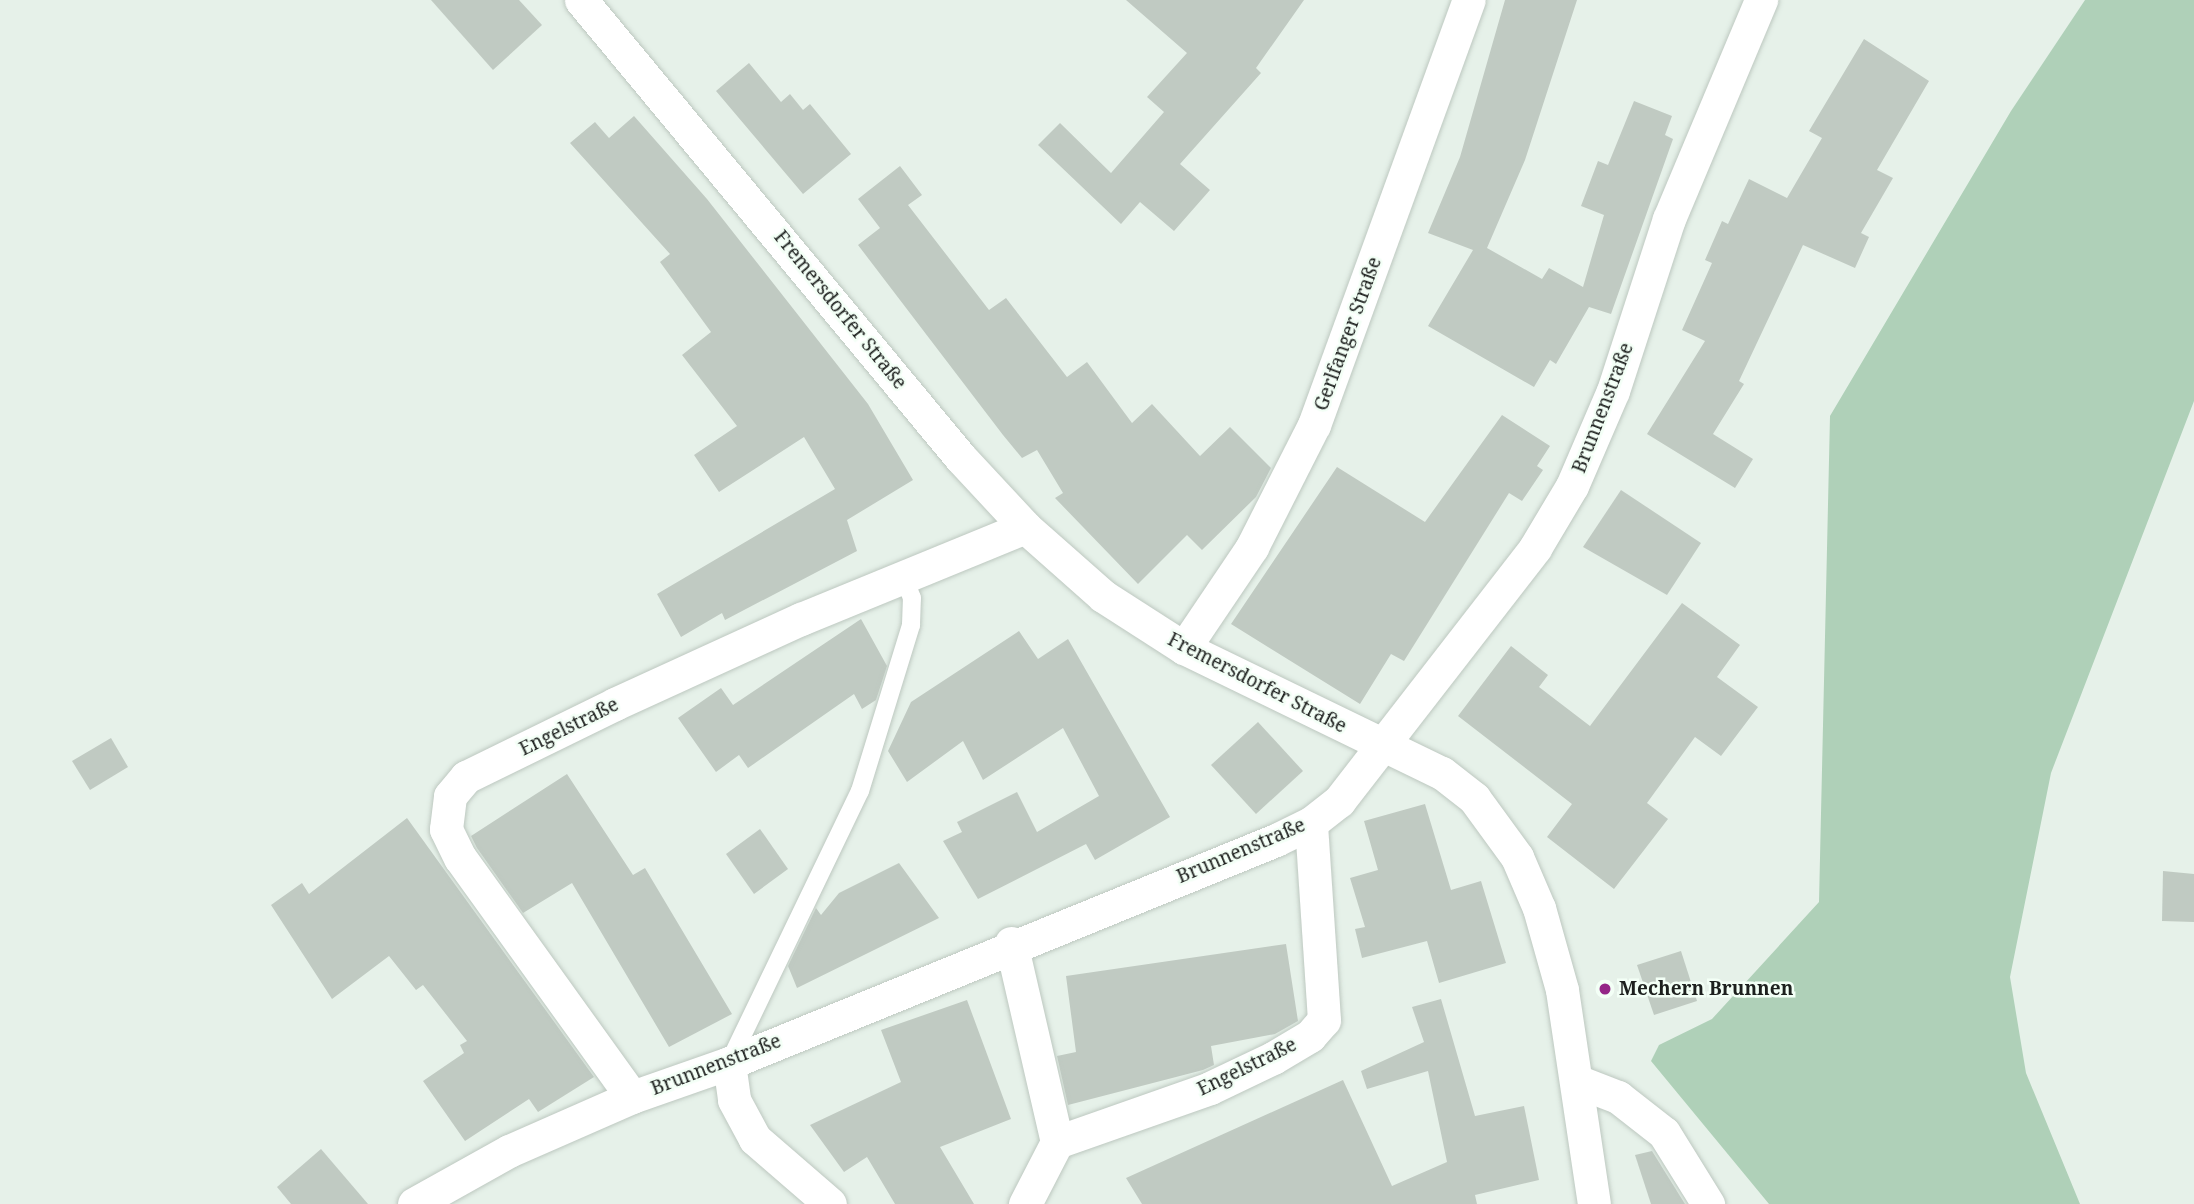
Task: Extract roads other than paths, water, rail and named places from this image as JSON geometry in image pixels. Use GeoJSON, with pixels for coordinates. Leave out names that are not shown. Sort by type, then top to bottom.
{"type":"FeatureCollection","features":[{"type":"Feature","properties":{"kind":"street","name":"Fremersdorfer Straße"},"geometry":{"type":"LineString","coordinates":[[581,0],[960,457],[1025,527],[1103,596],[1184,648],[1442,773],[1474,798],[1517,857],[1539,908],[1562,990],[1579,1082],[1594,1204]]}},
{"type":"Feature","properties":{"kind":"street","name":"Gerlfanger Straße"},"geometry":{"type":"LineString","coordinates":[[1184,648],[1252,547],[1314,425],[1469,0]]}},
{"type":"Feature","properties":{"kind":"street","name":"Brunnenstraße"},"geometry":{"type":"LineString","coordinates":[[414,1204],[509,1151],[632,1097],[729,1063],[1011,943],[1311,823],[1339,801],[1380,744],[1535,548],[1572,486],[1613,391],[1669,219],[1761,0]]}},
{"type":"Feature","properties":{"kind":"street","name":"Engelstraße"},"geometry":{"type":"LineString","coordinates":[[632,1097],[460,858],[446,829],[450,796],[466,777],[615,704],[1025,527]]}},
{"type":"Feature","properties":{"kind":"street","name":"Engelstraße"},"geometry":{"type":"LineString","coordinates":[[1057,1142],[1210,1088],[1283,1052],[1324,1020],[1311,823]]}},
{"type":"Feature","properties":{"kind":"street"},"geometry":{"type":"LineString","coordinates":[[1011,943],[1057,1142],[1025,1204]]}},
{"type":"Feature","properties":{"kind":"street"},"geometry":{"type":"LineString","coordinates":[[729,1063],[734,1100],[755,1139],[830,1204]]}},
{"type":"Feature","properties":{"kind":"street"},"geometry":{"type":"LineString","coordinates":[[1579,1082],[1618,1097],[1664,1133],[1708,1204]]}},
{"type":"Feature","properties":{"kind":"lane"},"geometry":{"type":"LineString","coordinates":[[729,1063],[860,792],[911,625],[912,598],[904,578]]}},
{"type":"Feature","properties":{"kind":"place","name":"Mechern Brunnen"},"geometry":{"type":"Point","coordinates":[1605,989]}}]}
